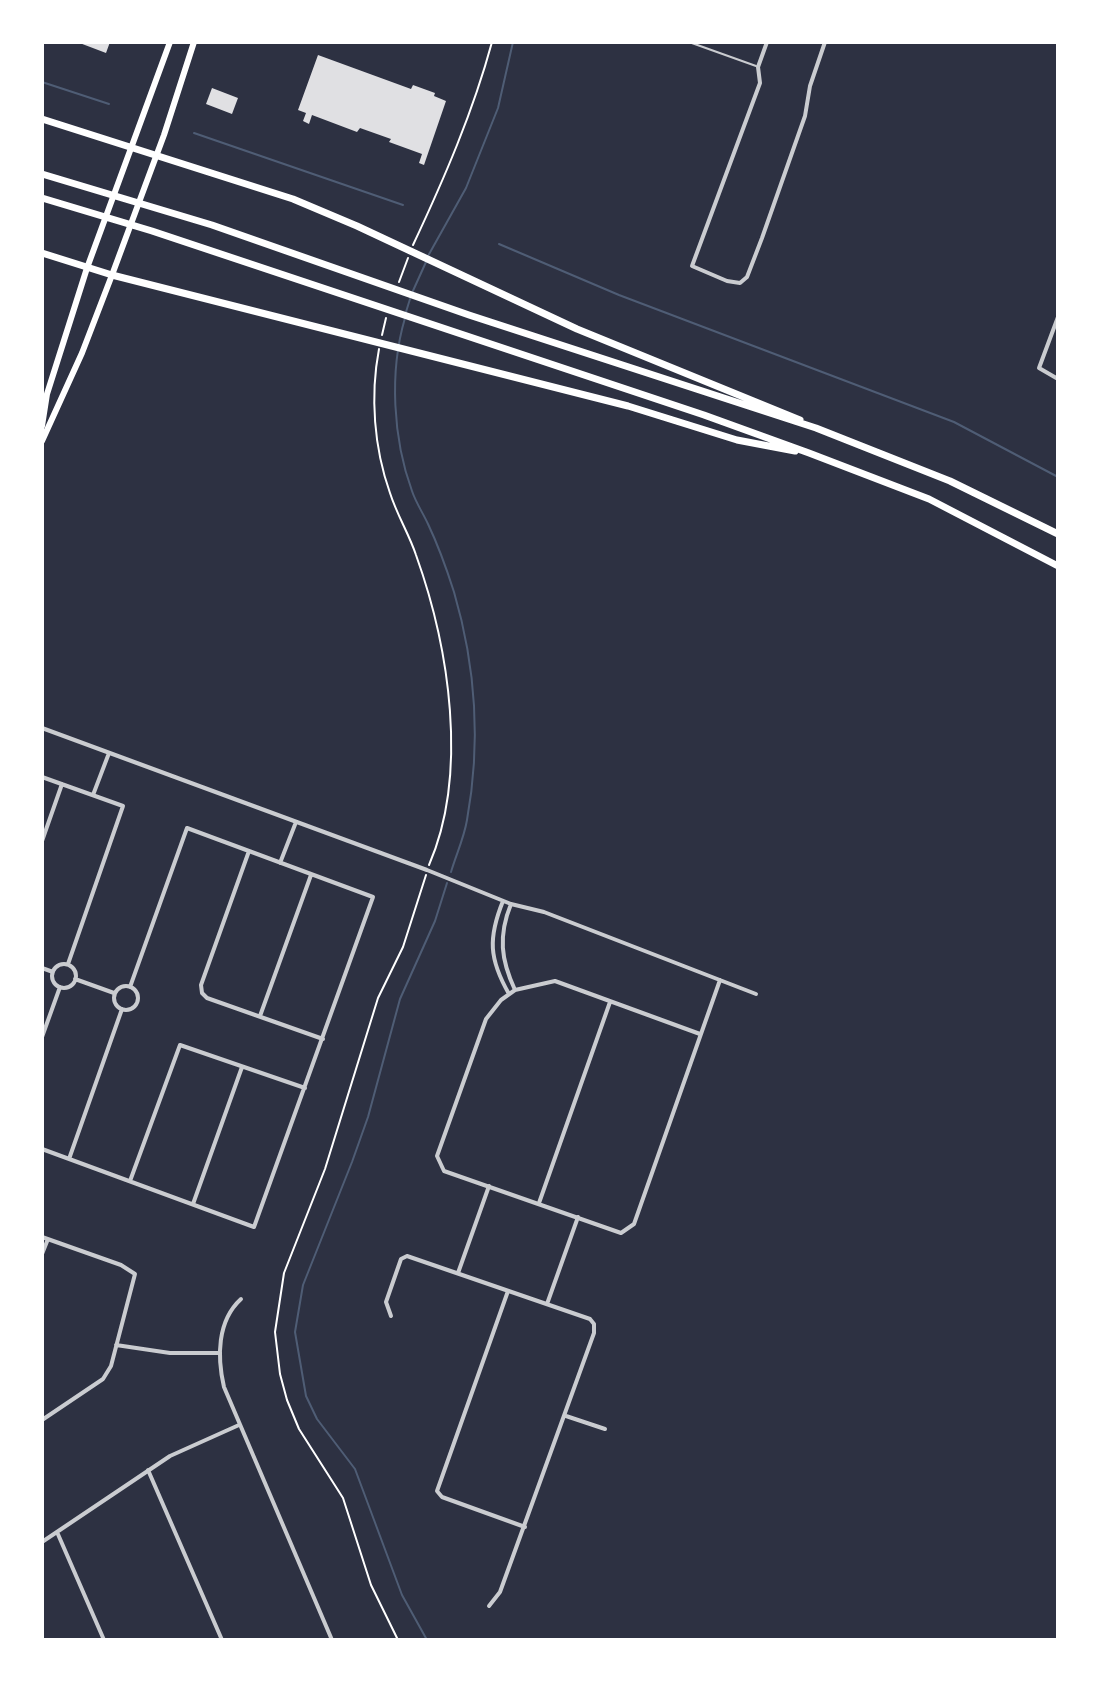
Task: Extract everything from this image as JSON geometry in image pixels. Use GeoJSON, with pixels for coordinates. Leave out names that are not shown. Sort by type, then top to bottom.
{"type":"FeatureCollection","features":[{"type":"Feature","properties":{"kind":"highway"},"geometry":{"type":"LineString","coordinates":[[42,119],[293,199],[608,343],[786,412],[816,428]]}},
{"type":"Feature","properties":{"kind":"highway"},"geometry":{"type":"LineString","coordinates":[[42,174],[160,208],[816,428],[950,481],[1058,534]]}},
{"type":"Feature","properties":{"kind":"highway"},"geometry":{"type":"LineString","coordinates":[[42,198],[152,231],[809,453],[929,499],[1058,566]]}},
{"type":"Feature","properties":{"kind":"highway"},"geometry":{"type":"LineString","coordinates":[[42,253],[112,275],[628,406],[737,440],[809,453]]}},
{"type":"Feature","properties":{"kind":"main road"},"geometry":{"type":"LineString","coordinates":[[42,426],[47,394],[87,268],[170,42]]}},
{"type":"Feature","properties":{"kind":"main road"},"geometry":{"type":"LineString","coordinates":[[42,441],[82,353],[112,275],[157,155],[194,42]]}},
{"type":"Feature","properties":{"kind":"street"},"geometry":{"type":"LineString","coordinates":[[767,42],[758,67],[760,83],[692,266],[727,281],[740,283],[747,277],[762,238],[805,116],[810,86],[825,42]]}},
{"type":"Feature","properties":{"kind":"street"},"geometry":{"type":"LineString","coordinates":[[1058,317],[1039,368],[1058,379]]}},
{"type":"Feature","properties":{"kind":"street"},"geometry":{"type":"LineString","coordinates":[[42,728],[430,871],[511,904],[544,912],[756,994]]}},
{"type":"Feature","properties":{"kind":"street"},"geometry":{"type":"LineString","coordinates":[[93,795],[109,752]]}},
{"type":"Feature","properties":{"kind":"street"},"geometry":{"type":"LineString","coordinates":[[42,777],[123,806],[68,964]]}},
{"type":"Feature","properties":{"kind":"street"},"geometry":{"type":"LineString","coordinates":[[42,841],[62,784]]}},
{"type":"Feature","properties":{"kind":"street"},"geometry":{"type":"LineString","coordinates":[[280,863],[296,822]]}},
{"type":"Feature","properties":{"kind":"street"},"geometry":{"type":"LineString","coordinates":[[42,1149],[254,1227],[373,897],[187,828],[130,987]]}},
{"type":"Feature","properties":{"kind":"street"},"geometry":{"type":"LineString","coordinates":[[249,851],[201,985],[202,993],[207,998],[323,1039]]}},
{"type":"Feature","properties":{"kind":"street"},"geometry":{"type":"LineString","coordinates":[[260,1016],[311,874]]}},
{"type":"Feature","properties":{"kind":"street"},"geometry":{"type":"LineString","coordinates":[[503,901],[497,917],[492,951],[498,976],[509,994]]}},
{"type":"Feature","properties":{"kind":"street"},"geometry":{"type":"LineString","coordinates":[[511,904],[501,949],[515,990]]}},
{"type":"Feature","properties":{"kind":"street"},"geometry":{"type":"LineString","coordinates":[[61,964],[68,964],[74,969],[75,979],[68,987],[60,987],[53,979],[53,972],[61,964]]}},
{"type":"Feature","properties":{"kind":"street"},"geometry":{"type":"LineString","coordinates":[[42,968],[53,972]]}},
{"type":"Feature","properties":{"kind":"street"},"geometry":{"type":"LineString","coordinates":[[75,979],[115,994]]}},
{"type":"Feature","properties":{"kind":"street"},"geometry":{"type":"LineString","coordinates":[[700,1034],[555,981],[515,990],[486,1019],[437,1156],[439,1164],[444,1171],[621,1233],[629,1229],[634,1224],[720,980]]}},
{"type":"Feature","properties":{"kind":"street"},"geometry":{"type":"LineString","coordinates":[[42,1037],[60,987]]}},
{"type":"Feature","properties":{"kind":"street"},"geometry":{"type":"LineString","coordinates":[[130,987],[137,993],[137,1000],[132,1008],[122,1009],[116,1004],[115,994],[120,988],[130,987]]}},
{"type":"Feature","properties":{"kind":"street"},"geometry":{"type":"LineString","coordinates":[[539,1203],[611,1001]]}},
{"type":"Feature","properties":{"kind":"street"},"geometry":{"type":"LineString","coordinates":[[69,1159],[122,1009]]}},
{"type":"Feature","properties":{"kind":"street"},"geometry":{"type":"LineString","coordinates":[[130,1182],[180,1045],[305,1088]]}},
{"type":"Feature","properties":{"kind":"street"},"geometry":{"type":"LineString","coordinates":[[193,1204],[242,1066]]}},
{"type":"Feature","properties":{"kind":"street"},"geometry":{"type":"LineString","coordinates":[[458,1273],[489,1186]]}},
{"type":"Feature","properties":{"kind":"street"},"geometry":{"type":"LineString","coordinates":[[547,1304],[578,1217]]}},
{"type":"Feature","properties":{"kind":"street"},"geometry":{"type":"LineString","coordinates":[[42,1254],[45,1238],[121,1265],[135,1274],[111,1366],[103,1379],[42,1420]]}},
{"type":"Feature","properties":{"kind":"street"},"geometry":{"type":"LineString","coordinates":[[391,1316],[386,1302],[401,1259],[407,1256],[590,1319],[594,1324],[594,1333],[525,1527],[500,1592],[489,1606]]}},
{"type":"Feature","properties":{"kind":"street"},"geometry":{"type":"LineString","coordinates":[[508,1291],[437,1491],[442,1497],[525,1527]]}},
{"type":"Feature","properties":{"kind":"street"},"geometry":{"type":"LineString","coordinates":[[241,1299],[231,1309],[223,1329],[220,1353],[224,1387],[332,1640]]}},
{"type":"Feature","properties":{"kind":"street"},"geometry":{"type":"LineString","coordinates":[[116,1345],[170,1353],[220,1353]]}},
{"type":"Feature","properties":{"kind":"street"},"geometry":{"type":"LineString","coordinates":[[565,1415],[605,1429]]}},
{"type":"Feature","properties":{"kind":"street"},"geometry":{"type":"LineString","coordinates":[[42,1542],[170,1456],[240,1425]]}},
{"type":"Feature","properties":{"kind":"street"},"geometry":{"type":"LineString","coordinates":[[148,1470],[222,1640]]}},
{"type":"Feature","properties":{"kind":"street"},"geometry":{"type":"LineString","coordinates":[[57,1532],[104,1640]]}},
{"type":"Feature","properties":{"kind":"lane"},"geometry":{"type":"LineString","coordinates":[[689,42],[758,67]]}},
{"type":"Feature","properties":{"kind":"path"},"geometry":{"type":"LineString","coordinates":[[433,203],[484,72],[492,42]]}},
{"type":"Feature","properties":{"kind":"path"},"geometry":{"type":"LineString","coordinates":[[375,377],[378,443],[385,480],[431,599],[442,649],[451,746],[449,784],[430,871],[403,947],[378,998],[325,1169],[284,1273],[275,1332],[287,1400],[299,1429],[343,1498],[371,1585],[398,1640]]}},
{"type":"Feature","properties":{"kind":"building"},"geometry":{"type":"Polygon","coordinates":[[[77,42],[110,42],[106,53],[77,42]]]}},
{"type":"Feature","properties":{"kind":"building"},"geometry":{"type":"Polygon","coordinates":[[[318,55],[411,89],[413,85],[446,101],[424,165],[419,163],[422,154],[389,142],[391,139],[360,128],[357,132],[312,115],[309,124],[303,121],[306,113],[298,110],[318,55]]]}},
{"type":"Feature","properties":{"kind":"building"},"geometry":{"type":"Polygon","coordinates":[[[212,88],[238,98],[232,114],[206,104],[212,88]]]}},
{"type":"Feature","properties":{"kind":"waterway"},"geometry":{"type":"LineString","coordinates":[[428,256],[466,188],[498,108],[513,42]]}},
{"type":"Feature","properties":{"kind":"waterway"},"geometry":{"type":"LineString","coordinates":[[42,82],[109,104]]}},
{"type":"Feature","properties":{"kind":"waterway"},"geometry":{"type":"LineString","coordinates":[[194,133],[403,205]]}},
{"type":"Feature","properties":{"kind":"waterway"},"geometry":{"type":"LineString","coordinates":[[499,244],[619,295],[954,422],[1058,477]]}},
{"type":"Feature","properties":{"kind":"waterway"},"geometry":{"type":"LineString","coordinates":[[412,293],[426,262]]}},
{"type":"Feature","properties":{"kind":"waterway"},"geometry":{"type":"LineString","coordinates":[[406,312],[410,299]]}},
{"type":"Feature","properties":{"kind":"waterway"},"geometry":{"type":"LineString","coordinates":[[405,318],[395,383],[397,428],[414,495],[454,592],[467,648],[474,705],[471,791],[466,827],[451,872]]}},
{"type":"Feature","properties":{"kind":"waterway"},"geometry":{"type":"LineString","coordinates":[[427,1640],[402,1595],[355,1469],[317,1419],[306,1396],[295,1332],[303,1285],[368,1117],[400,999],[435,921],[447,883]]}}]}
